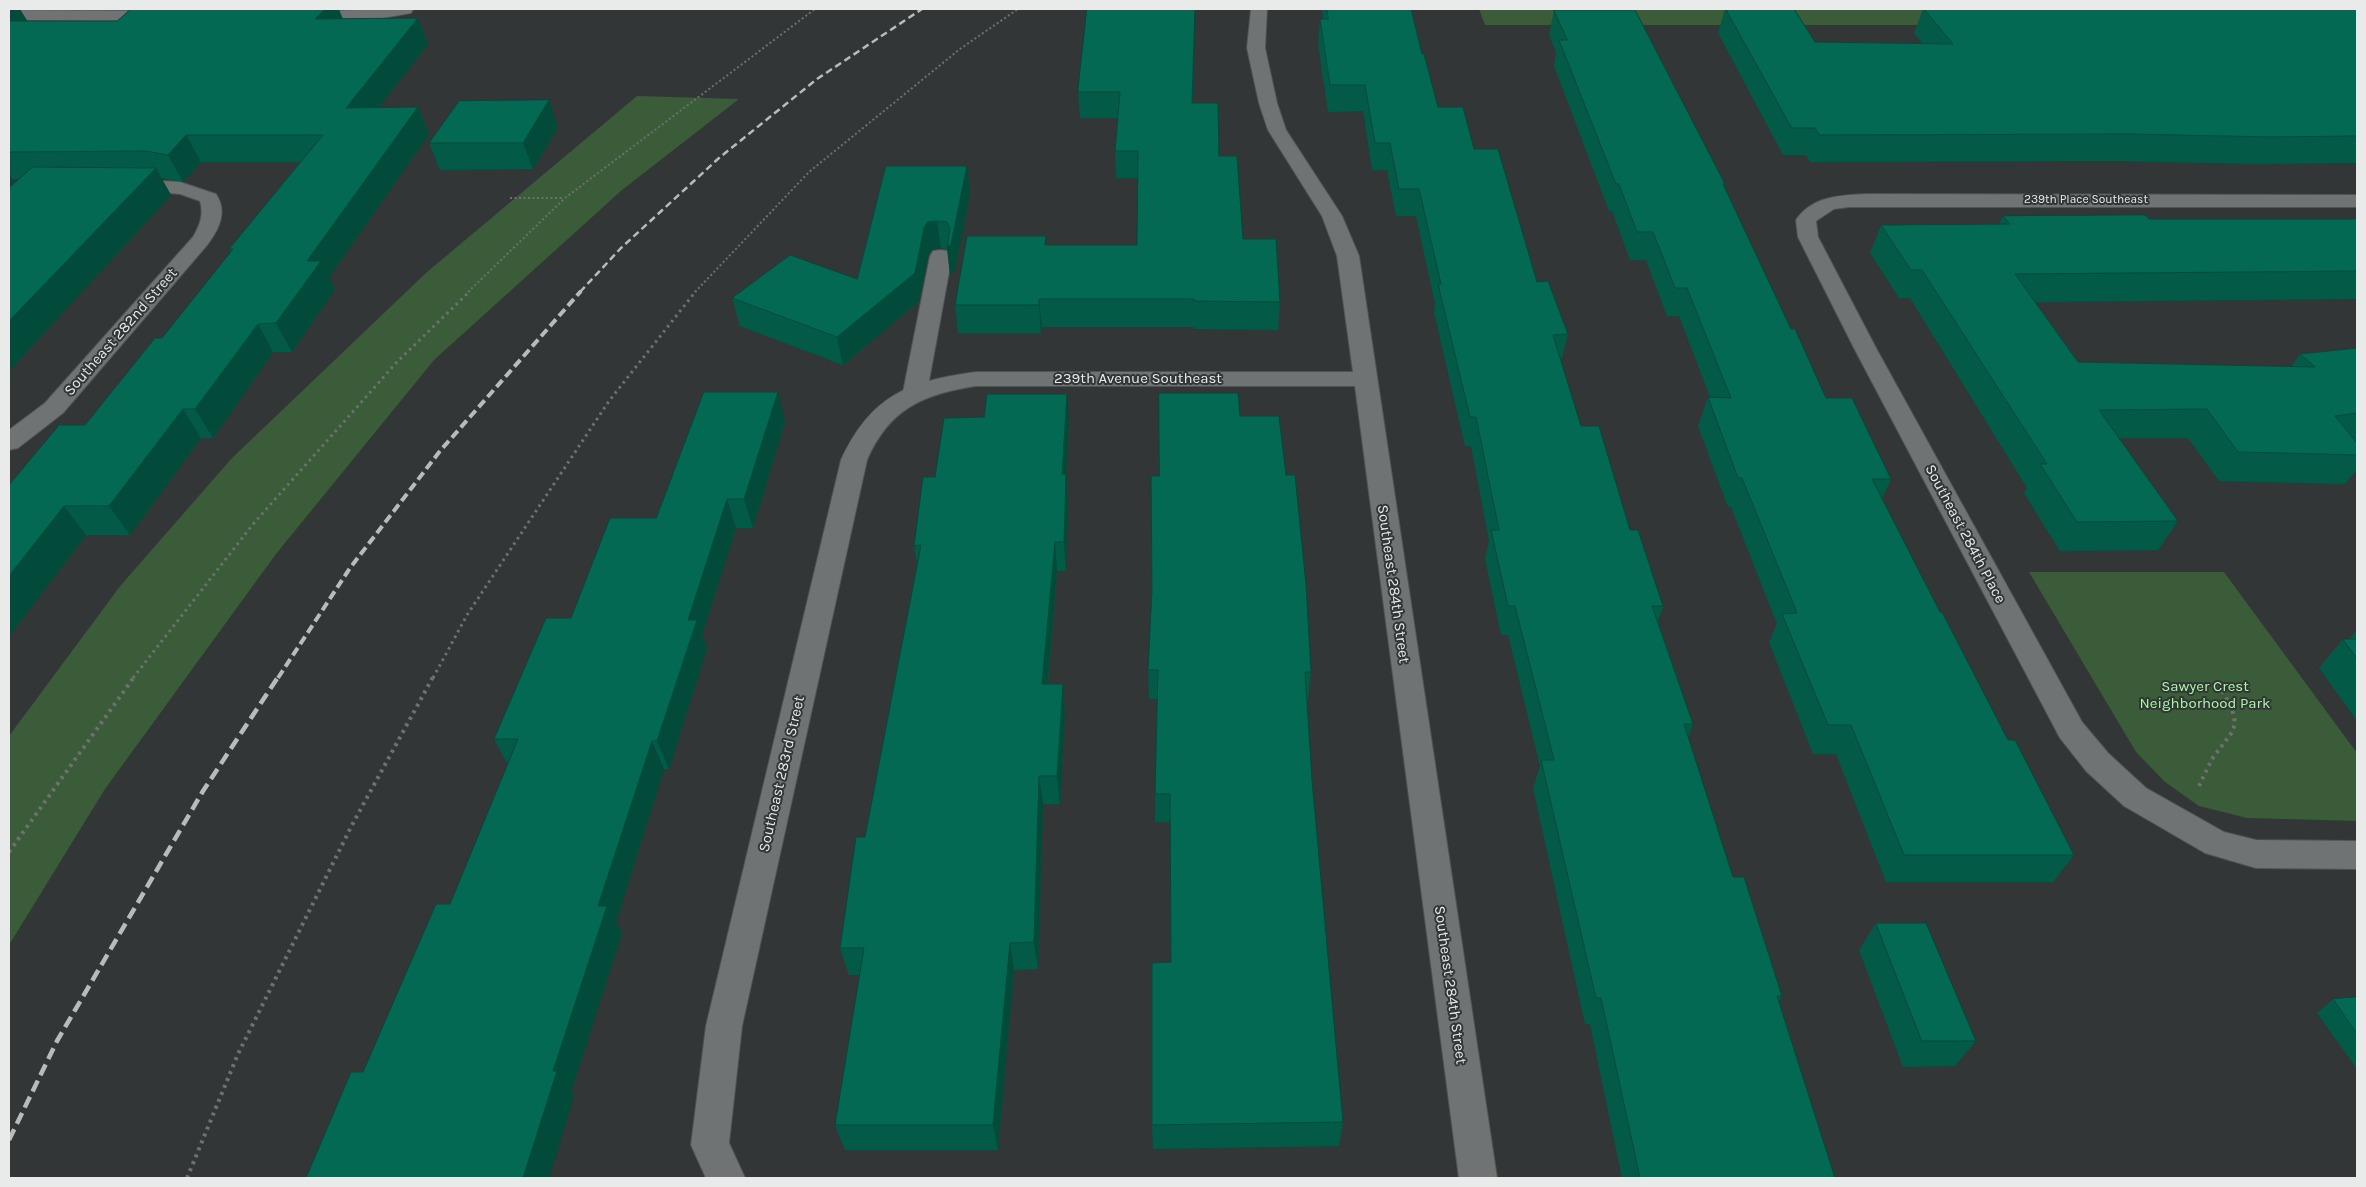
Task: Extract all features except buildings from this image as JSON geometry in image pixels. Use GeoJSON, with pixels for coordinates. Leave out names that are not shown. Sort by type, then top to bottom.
{"type":"FeatureCollection","features":[{"type":"Feature","properties":{"kind":"street"},"geometry":{"type":"LineString","coordinates":[[290,16],[349,17],[389,13],[405,9]]}},
{"type":"Feature","properties":{"kind":"street","name":"Southeast 284th Street"},"geometry":{"type":"LineString","coordinates":[[1259,9],[1256,48],[1266,95],[1277,130],[1309,183],[1332,216],[1348,256],[1363,379],[1478,1178]]}},
{"type":"Feature","properties":{"kind":"street"},"geometry":{"type":"LineString","coordinates":[[9,16],[105,12],[180,16]]}},
{"type":"Feature","properties":{"kind":"street","name":"Southeast 282nd Street"},"geometry":{"type":"LineString","coordinates":[[9,442],[54,408],[201,240],[212,222],[212,207],[209,198],[197,191],[160,186],[112,186]]}},
{"type":"Feature","properties":{"kind":"street","name":"239th Place Southeast"},"geometry":{"type":"LineString","coordinates":[[1815,209],[1836,201],[1867,200],[2357,201]]}},
{"type":"Feature","properties":{"kind":"street","name":"Southeast 284th Place"},"geometry":{"type":"LineString","coordinates":[[1815,209],[1806,220],[1808,237],[1865,348],[2071,730],[2097,762],[2135,797],[2216,843],[2256,854],[2357,855]]}},
{"type":"Feature","properties":{"kind":"street"},"geometry":{"type":"LineString","coordinates":[[915,392],[941,256]]}},
{"type":"Feature","properties":{"kind":"street","name":"239th Avenue Southeast"},"geometry":{"type":"LineString","coordinates":[[915,392],[950,382],[976,379],[1363,379]]}},
{"type":"Feature","properties":{"kind":"street","name":"Southeast 283rd Street"},"geometry":{"type":"LineString","coordinates":[[726,1178],[710,1145],[724,1026],[854,460],[859,445],[884,412],[915,392]]}},
{"type":"Feature","properties":{"kind":"path"},"geometry":{"type":"LineString","coordinates":[[9,852],[110,708],[254,524],[397,362],[565,198],[815,9]]}},
{"type":"Feature","properties":{"kind":"path"},"geometry":{"type":"LineString","coordinates":[[187,1178],[238,1054],[352,825],[467,615],[609,401],[692,295],[809,172],[960,49],[1018,9]]}},
{"type":"Feature","properties":{"kind":"path"},"geometry":{"type":"LineString","coordinates":[[510,198],[565,198]]}},
{"type":"Feature","properties":{"kind":"path"},"geometry":{"type":"LineString","coordinates":[[2180,824],[2212,759],[2233,731],[2235,722],[2232,710],[2220,688]]}},
{"type":"Feature","properties":{"kind":"green space"},"geometry":{"type":"Polygon","coordinates":[[[1479,9],[2357,9],[2357,25],[1485,25],[1479,9]]]}},
{"type":"Feature","properties":{"kind":"green space"},"geometry":{"type":"Polygon","coordinates":[[[637,96],[739,99],[622,190],[434,360],[276,554],[105,789],[9,945],[9,736],[121,585],[232,458],[427,272],[637,96]]]}},
{"type":"Feature","properties":{"kind":"green space","name":"Sawyer Crest Neighborhood Park"},"geometry":{"type":"Polygon","coordinates":[[[2029,572],[2224,572],[2357,753],[2357,821],[2247,818],[2199,806],[2165,782],[2136,752],[2029,572]]]}},
{"type":"Feature","properties":{"kind":"railway"},"geometry":{"type":"LineString","coordinates":[[580,292],[621,248],[719,158],[817,79],[922,9]]}},
{"type":"Feature","properties":{"kind":"railway"},"geometry":{"type":"LineString","coordinates":[[278,678],[350,568],[440,451],[581,291]]}},
{"type":"Feature","properties":{"kind":"railway"},"geometry":{"type":"LineString","coordinates":[[9,1140],[57,1041],[203,791],[278,677]]}}]}
